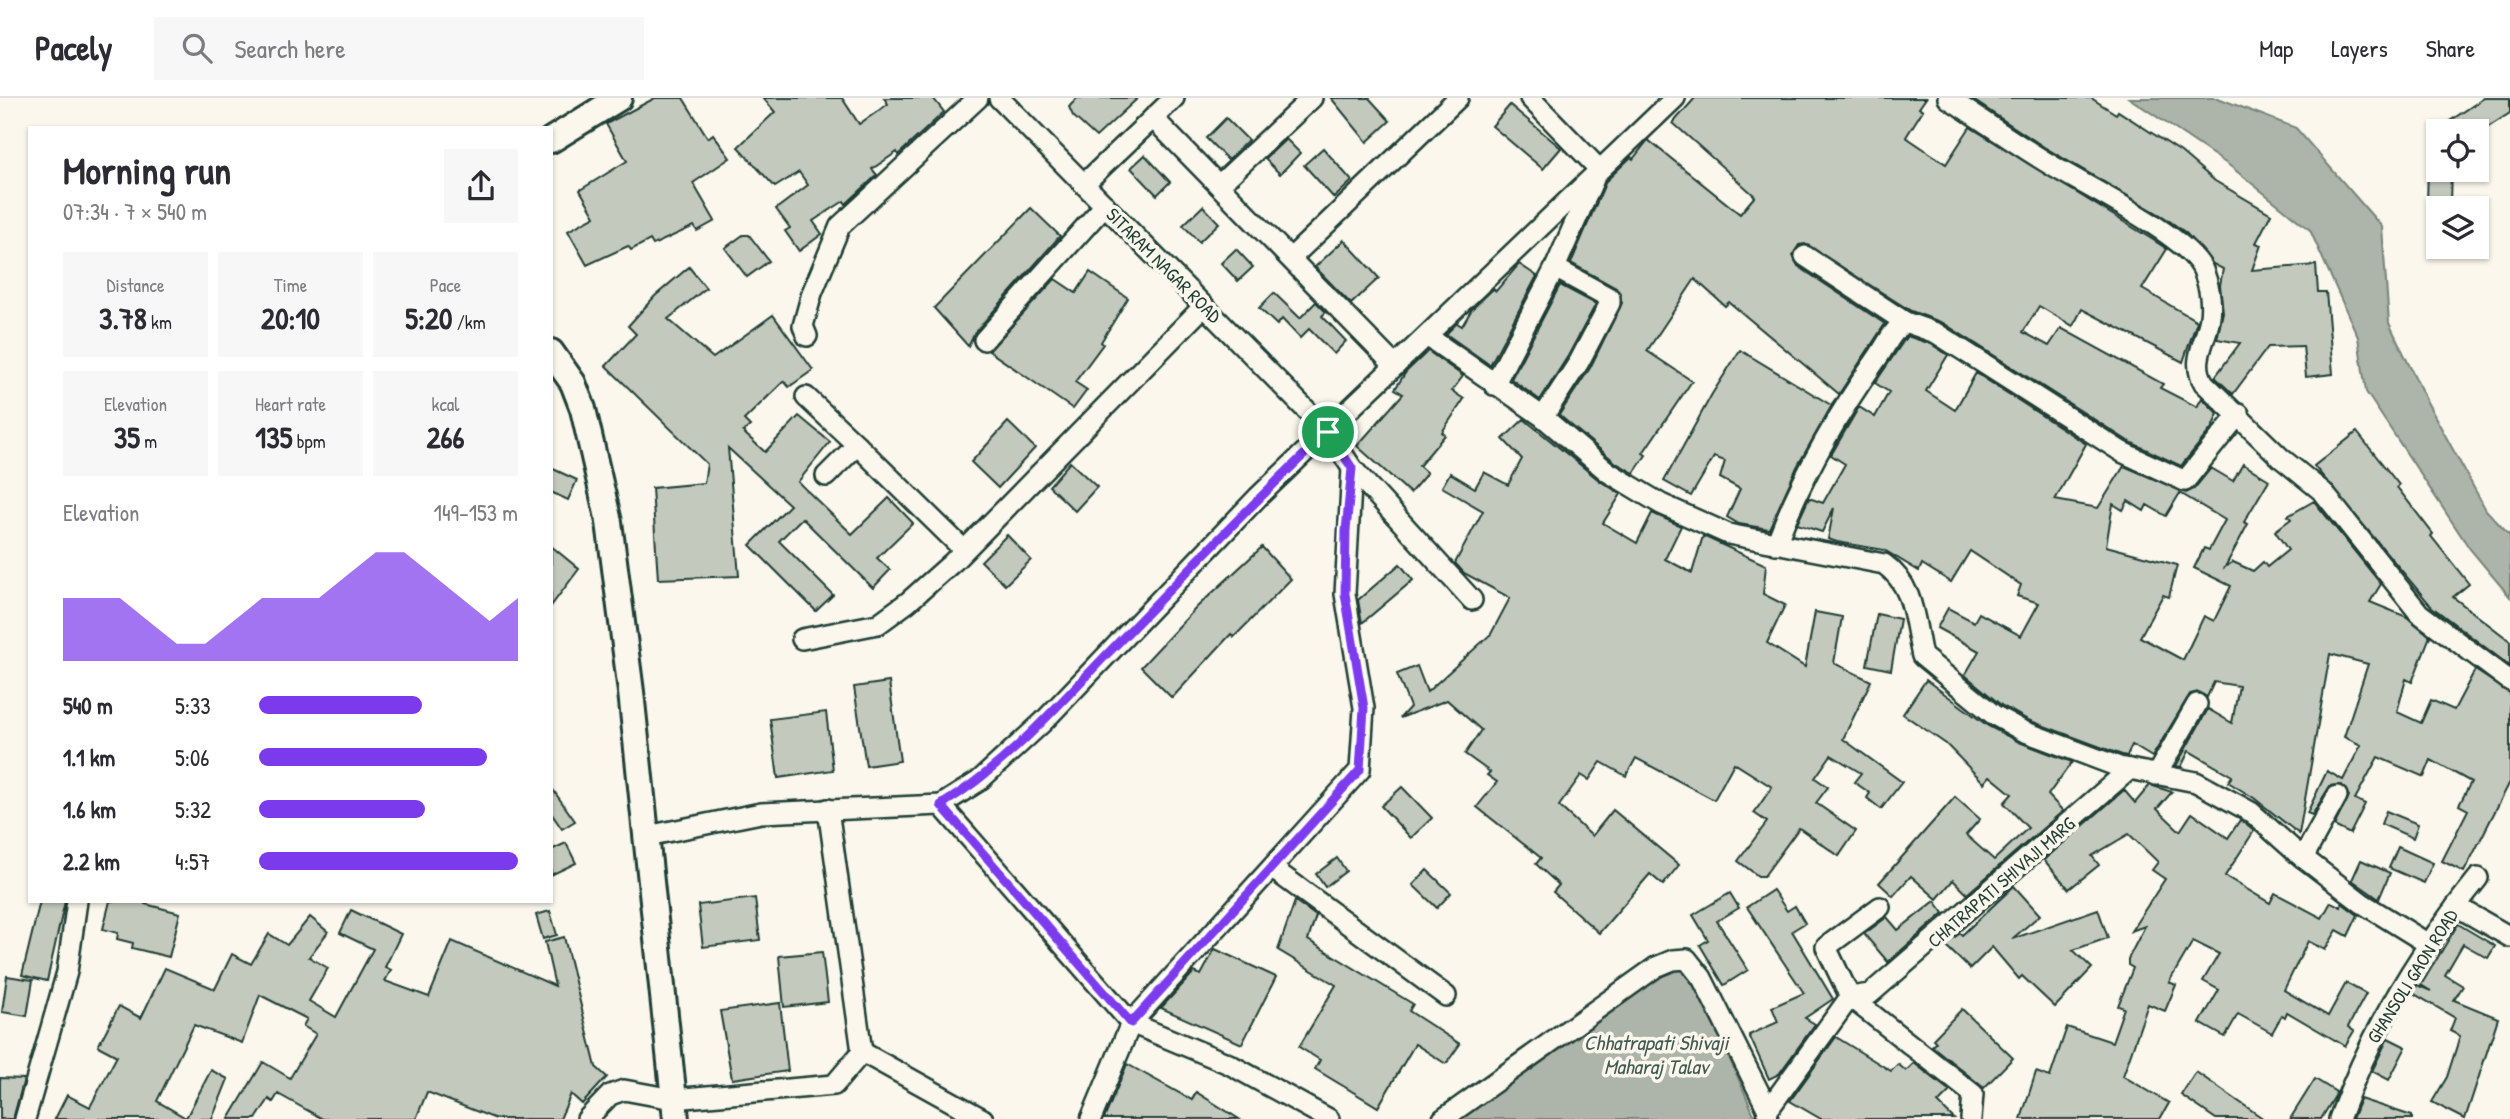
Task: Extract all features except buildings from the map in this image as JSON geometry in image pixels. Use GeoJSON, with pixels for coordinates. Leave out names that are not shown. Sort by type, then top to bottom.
{"type":"FeatureCollection","features":[{"type":"Feature","properties":{"kind":"street"},"geometry":{"type":"LineString","coordinates":[[553,139],[619,98]]}},
{"type":"Feature","properties":{"kind":"street"},"geometry":{"type":"LineString","coordinates":[[807,336],[803,326],[812,293],[840,226],[978,98]]}},
{"type":"Feature","properties":{"kind":"street","name":"SITARAM NAGAR ROAD"},"geometry":{"type":"LineString","coordinates":[[999,98],[1328,432],[1352,468],[1472,600]]}},
{"type":"Feature","properties":{"kind":"street"},"geometry":{"type":"LineString","coordinates":[[1084,184],[1174,98]]}},
{"type":"Feature","properties":{"kind":"street"},"geometry":{"type":"LineString","coordinates":[[1219,186],[1312,98]]}},
{"type":"Feature","properties":{"kind":"street"},"geometry":{"type":"LineString","coordinates":[[1290,258],[1458,98]]}},
{"type":"Feature","properties":{"kind":"street"},"geometry":{"type":"LineString","coordinates":[[1530,98],[1598,169]]}},
{"type":"Feature","properties":{"kind":"street"},"geometry":{"type":"LineString","coordinates":[[647,836],[761,813],[941,805],[979,782],[1043,722],[1258,497],[1675,98]]}},
{"type":"Feature","properties":{"kind":"street"},"geometry":{"type":"LineString","coordinates":[[1948,98],[2049,164],[2169,235],[2202,268],[2211,300],[2198,373],[2212,393],[2239,414],[2281,458],[2323,492],[2419,612],[2510,681]]}},
{"type":"Feature","properties":{"kind":"street"},"geometry":{"type":"LineString","coordinates":[[1153,118],[1395,366]]}},
{"type":"Feature","properties":{"kind":"street"},"geometry":{"type":"LineString","coordinates":[[1494,385],[1555,268],[1598,169]]}},
{"type":"Feature","properties":{"kind":"street"},"geometry":{"type":"LineString","coordinates":[[984,340],[1105,205]]}},
{"type":"Feature","properties":{"kind":"street"},"geometry":{"type":"LineString","coordinates":[[1805,256],[1905,323],[1936,333],[2122,452],[2185,481],[2239,414]]}},
{"type":"Feature","properties":{"kind":"street"},"geometry":{"type":"LineString","coordinates":[[1543,417],[1579,362],[1610,303],[1610,298],[1555,268]]}},
{"type":"Feature","properties":{"kind":"street"},"geometry":{"type":"LineString","coordinates":[[802,639],[878,624],[908,602],[1204,306]]}},
{"type":"Feature","properties":{"kind":"street"},"geometry":{"type":"LineString","coordinates":[[1776,544],[1802,479],[1848,399],[1894,333],[1905,323]]}},
{"type":"Feature","properties":{"kind":"street"},"geometry":{"type":"LineString","coordinates":[[1427,336],[1543,417],[1608,472],[1661,505],[1728,534],[1884,564],[1899,575],[1911,598],[1922,656],[1994,715],[2024,731],[2130,769],[2196,782],[2251,812],[2303,858],[2362,903],[2430,946]]}},
{"type":"Feature","properties":{"kind":"street"},"geometry":{"type":"LineString","coordinates":[[553,355],[573,383],[593,440],[609,522],[647,836],[675,1109]]}},
{"type":"Feature","properties":{"kind":"street"},"geometry":{"type":"LineString","coordinates":[[806,397],[963,549]]}},
{"type":"Feature","properties":{"kind":"street"},"geometry":{"type":"LineString","coordinates":[[825,476],[857,445]]}},
{"type":"Feature","properties":{"kind":"street"},"geometry":{"type":"LineString","coordinates":[[1091,1119],[1131,1023],[1360,770],[1364,708],[1345,594],[1346,531],[1352,468]]}},
{"type":"Feature","properties":{"kind":"street"},"geometry":{"type":"LineString","coordinates":[[2157,775],[2197,704]]}},
{"type":"Feature","properties":{"kind":"street","name":"CHATRAPATI SHIVAJI MARG"},"geometry":{"type":"LineString","coordinates":[[1850,997],[1870,994],[2130,769]]}},
{"type":"Feature","properties":{"kind":"street"},"geometry":{"type":"LineString","coordinates":[[2303,858],[2337,796]]}},
{"type":"Feature","properties":{"kind":"street"},"geometry":{"type":"LineString","coordinates":[[941,805],[1131,1023],[1229,1064],[1329,1119]]}},
{"type":"Feature","properties":{"kind":"street"},"geometry":{"type":"LineString","coordinates":[[587,1119],[610,1095],[624,1090],[675,1109],[834,1085],[862,1052],[828,809]]}},
{"type":"Feature","properties":{"kind":"street"},"geometry":{"type":"LineString","coordinates":[[1273,869],[1446,996]]}},
{"type":"Feature","properties":{"kind":"street","name":"GHANSOLI GAON ROAD"},"geometry":{"type":"LineString","coordinates":[[2339,1119],[2360,1062],[2380,1022],[2456,906],[2478,878]]}},
{"type":"Feature","properties":{"kind":"street"},"geometry":{"type":"LineString","coordinates":[[25,1119],[67,972],[77,903]]}},
{"type":"Feature","properties":{"kind":"street"},"geometry":{"type":"LineString","coordinates":[[1880,906],[1826,947],[1850,997],[1973,1094],[1971,1119]]}},
{"type":"Feature","properties":{"kind":"street"},"geometry":{"type":"LineString","coordinates":[[2456,906],[2510,937]]}},
{"type":"Feature","properties":{"kind":"street"},"geometry":{"type":"LineString","coordinates":[[1444,1119],[1656,967],[1673,960],[1687,959],[1702,978],[1768,1114],[1850,997]]}},
{"type":"Feature","properties":{"kind":"street"},"geometry":{"type":"LineString","coordinates":[[862,1052],[983,1119]]}},
{"type":"Feature","properties":{"kind":"water"},"geometry":{"type":"Polygon","coordinates":[[[2129,98],[2218,98],[2296,128],[2382,227],[2389,323],[2427,402],[2486,510],[2510,536],[2510,597],[2470,549],[2366,392],[2358,337],[2310,230],[2230,166],[2129,98]]]}},
{"type":"Feature","properties":{"kind":"water","name":"Chhatrapati Shivaji Maharaj Talav"},"geometry":{"type":"Polygon","coordinates":[[[1684,966],[1693,974],[1756,1119],[1444,1119],[1670,969],[1684,966]]]}},
{"type":"Feature","properties":{"kind":"route"},"geometry":{"type":"LineString","coordinates":[[1328,432],[1352,468],[1346,531],[1345,594],[1364,708],[1360,770],[1313,819],[1278,864],[1131,1023],[941,805],[979,782],[1043,722],[1258,497],[1328,432]]}}]}
